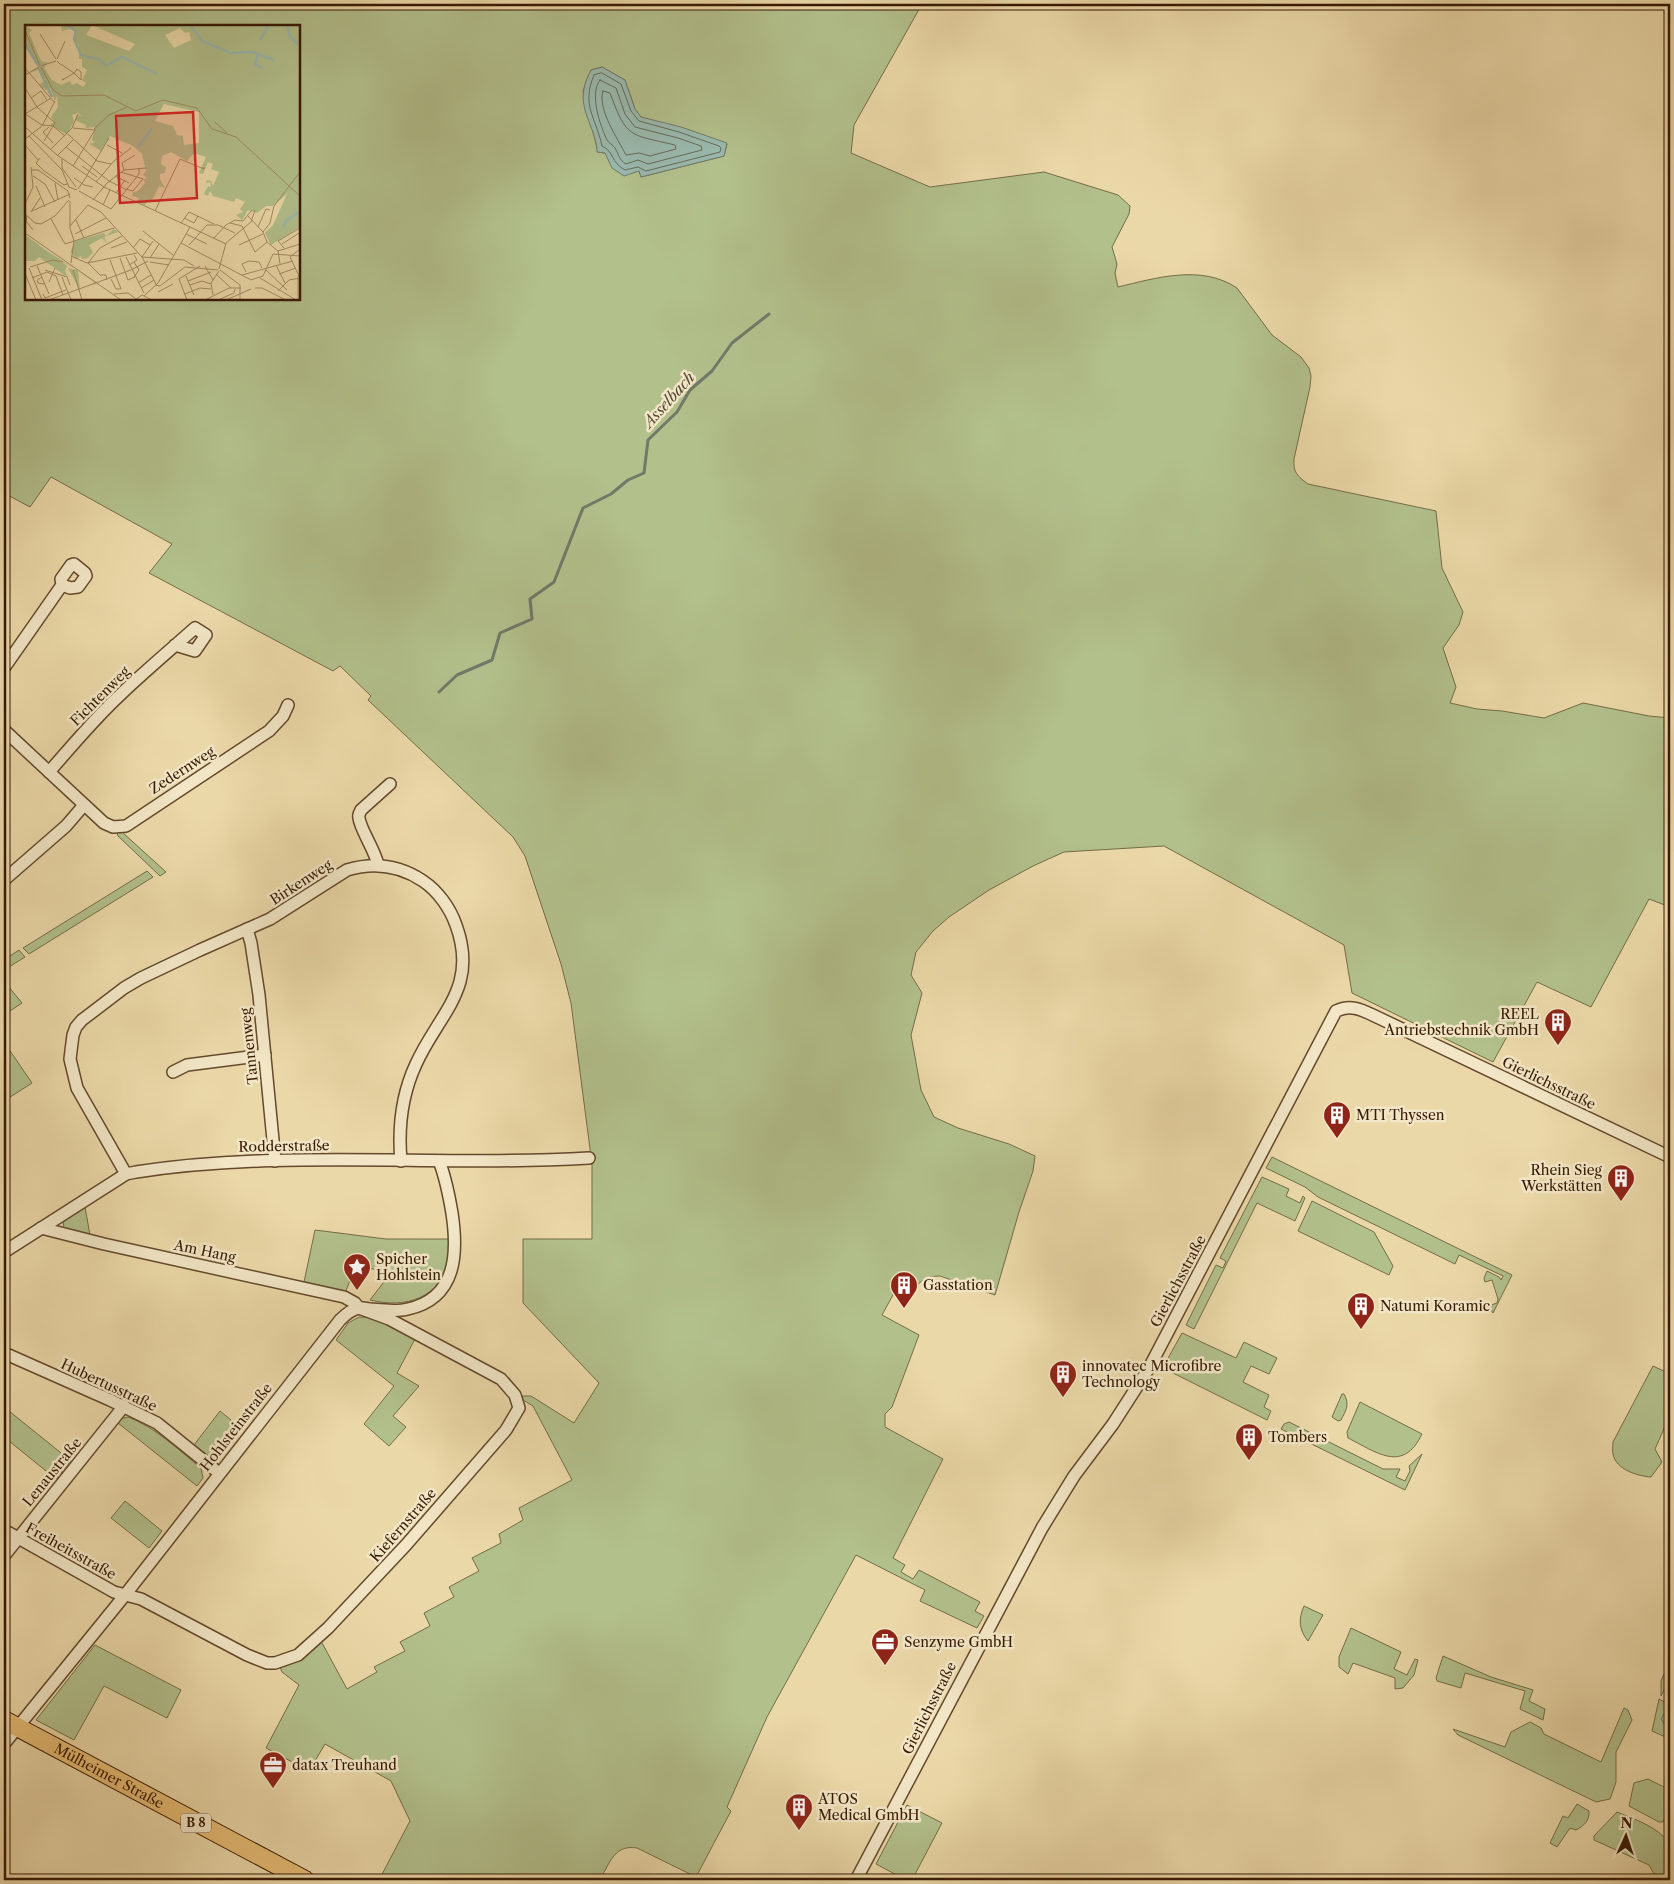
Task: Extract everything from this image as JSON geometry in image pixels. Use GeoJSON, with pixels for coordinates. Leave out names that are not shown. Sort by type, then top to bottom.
{"type":"FeatureCollection","features":[{"type":"Feature","properties":{"kind":"main road","name":"Mülheimer Straße"},"geometry":{"type":"LineString","coordinates":[[10,1724],[305,1880]]}},
{"type":"Feature","properties":{"kind":"street"},"geometry":{"type":"LineString","coordinates":[[4,668],[62,585]]}},
{"type":"Feature","properties":{"kind":"street","name":"Fichtenweg"},"geometry":{"type":"LineString","coordinates":[[49,772],[119,696],[175,645]]}},
{"type":"Feature","properties":{"kind":"street","name":"Zedernweg"},"geometry":{"type":"LineString","coordinates":[[4,730],[104,823],[110,826],[126,826],[269,731],[283,716],[288,705]]}},
{"type":"Feature","properties":{"kind":"street"},"geometry":{"type":"LineString","coordinates":[[378,864],[376,854],[360,821],[359,814],[390,784]]}},
{"type":"Feature","properties":{"kind":"street"},"geometry":{"type":"LineString","coordinates":[[4,880],[66,826],[84,805]]}},
{"type":"Feature","properties":{"kind":"street","name":"Birkenweg"},"geometry":{"type":"LineString","coordinates":[[126,1174],[77,1088],[70,1059],[76,1027],[82,1020],[124,988],[141,978],[281,913],[347,870],[378,864],[403,871],[430,885],[443,900],[453,917],[463,952],[463,966],[458,990],[447,1013],[428,1040],[415,1066],[405,1095],[400,1129],[401,1161]]}},
{"type":"Feature","properties":{"kind":"street","name":"Tannenweg"},"geometry":{"type":"LineString","coordinates":[[247,929],[255,962],[275,1161]]}},
{"type":"Feature","properties":{"kind":"street","name":"Gierlichsstraße"},"geometry":{"type":"LineString","coordinates":[[856,1880],[1042,1528],[1074,1476],[1113,1424],[1149,1368],[1336,1011],[1352,1006],[1670,1157]]}},
{"type":"Feature","properties":{"kind":"street"},"geometry":{"type":"LineString","coordinates":[[173,1072],[187,1065],[265,1055]]}},
{"type":"Feature","properties":{"kind":"street","name":"Rodderstraße"},"geometry":{"type":"LineString","coordinates":[[4,1252],[126,1174],[214,1162],[535,1161],[589,1158]]}},
{"type":"Feature","properties":{"kind":"street"},"geometry":{"type":"LineString","coordinates":[[359,1308],[393,1311],[417,1306],[430,1300],[448,1279],[455,1256],[455,1237],[446,1184],[439,1162]]}},
{"type":"Feature","properties":{"kind":"street","name":"Am Hang"},"geometry":{"type":"LineString","coordinates":[[41,1228],[104,1244],[344,1297],[355,1303],[359,1308]]}},
{"type":"Feature","properties":{"kind":"street","name":"Hohlsteinstraße"},"geometry":{"type":"LineString","coordinates":[[4,1744],[10,1724],[125,1595],[340,1320],[348,1313],[359,1308]]}},
{"type":"Feature","properties":{"kind":"street","name":"Kiefernstraße"},"geometry":{"type":"LineString","coordinates":[[125,1595],[141,1599],[262,1661],[272,1663],[288,1660],[298,1655],[328,1628],[368,1588],[506,1430],[519,1408],[515,1394],[500,1380],[389,1319],[359,1308]]}},
{"type":"Feature","properties":{"kind":"street","name":"Hubertusstraße"},"geometry":{"type":"LineString","coordinates":[[4,1353],[124,1406],[157,1424],[219,1473]]}},
{"type":"Feature","properties":{"kind":"street","name":"Lenaustraße"},"geometry":{"type":"LineString","coordinates":[[4,1556],[124,1406]]}},
{"type":"Feature","properties":{"kind":"street","name":"Freiheitsstraße"},"geometry":{"type":"LineString","coordinates":[[4,1530],[114,1592],[125,1595]]}},
{"type":"Feature","properties":{"kind":"green space"},"geometry":{"type":"Polygon","coordinates":[[[4,4],[922,4],[854,125],[851,153],[930,187],[1044,172],[1118,195],[1130,206],[1129,214],[1112,247],[1117,264],[1115,273],[1118,287],[1163,277],[1194,275],[1209,276],[1237,288],[1272,335],[1301,357],[1309,368],[1311,376],[1310,387],[1294,459],[1294,467],[1298,476],[1308,484],[1436,511],[1442,568],[1463,612],[1459,625],[1443,648],[1456,687],[1450,703],[1477,709],[1544,718],[1583,703],[1649,716],[1670,718],[1670,907],[1649,899],[1591,1007],[1537,982],[1493,1062],[1352,993],[1344,945],[1164,846],[1064,852],[1033,866],[989,890],[949,917],[933,931],[916,952],[911,975],[922,993],[911,1035],[921,1090],[934,1117],[958,1128],[1009,1144],[1035,1156],[1033,1171],[995,1295],[940,1276],[924,1279],[913,1291],[899,1284],[882,1315],[919,1335],[892,1407],[885,1414],[885,1427],[943,1459],[893,1558],[905,1565],[901,1572],[913,1579],[919,1570],[980,1602],[975,1611],[984,1616],[977,1628],[920,1601],[925,1590],[856,1555],[767,1717],[727,1807],[731,1811],[696,1877],[637,1848],[629,1848],[617,1852],[599,1880],[379,1880],[410,1821],[391,1781],[325,1744],[309,1771],[266,1748],[299,1685],[282,1672],[280,1667],[302,1657],[321,1641],[347,1689],[377,1672],[374,1667],[405,1651],[400,1642],[430,1626],[424,1613],[454,1597],[449,1587],[479,1571],[472,1558],[501,1543],[499,1534],[523,1520],[519,1508],[572,1480],[533,1406],[523,1400],[521,1396],[531,1396],[574,1423],[599,1383],[523,1303],[523,1239],[592,1239],[592,1164],[571,1003],[561,964],[525,856],[513,837],[368,700],[371,696],[340,666],[333,671],[149,573],[172,544],[51,477],[30,507],[4,493],[4,4]],[[602,67],[591,70],[583,91],[598,152],[605,153],[639,171],[641,177],[724,156],[727,144],[641,117],[635,109],[625,80],[602,67]]]}},
{"type":"Feature","properties":{"kind":"green space"},"geometry":{"type":"Polygon","coordinates":[[[117,832],[122,832],[166,872],[160,876],[118,836],[117,832]]]}},
{"type":"Feature","properties":{"kind":"green space"},"geometry":{"type":"Polygon","coordinates":[[[147,871],[153,877],[29,954],[23,948],[147,871]]]}},
{"type":"Feature","properties":{"kind":"green space"},"geometry":{"type":"Polygon","coordinates":[[[19,950],[25,957],[4,970],[4,960],[19,950]]]}},
{"type":"Feature","properties":{"kind":"green space"},"geometry":{"type":"Polygon","coordinates":[[[4,981],[22,1003],[4,1015],[4,981]]]}},
{"type":"Feature","properties":{"kind":"green space"},"geometry":{"type":"Polygon","coordinates":[[[4,1042],[32,1083],[4,1101],[4,1042]]]}},
{"type":"Feature","properties":{"kind":"green space"},"geometry":{"type":"Polygon","coordinates":[[[1272,1157],[1512,1275],[1493,1313],[1491,1305],[1497,1303],[1498,1299],[1492,1280],[1485,1282],[1484,1278],[1487,1271],[1501,1280],[1503,1276],[1459,1255],[1455,1264],[1318,1197],[1305,1187],[1266,1168],[1272,1157]]]}},
{"type":"Feature","properties":{"kind":"green space"},"geometry":{"type":"Polygon","coordinates":[[[1262,1177],[1289,1189],[1286,1196],[1300,1203],[1303,1196],[1305,1198],[1295,1221],[1257,1203],[1194,1329],[1186,1325],[1216,1265],[1223,1268],[1226,1261],[1220,1258],[1262,1177]]]}},
{"type":"Feature","properties":{"kind":"green space"},"geometry":{"type":"Polygon","coordinates":[[[1312,1201],[1374,1232],[1393,1266],[1389,1275],[1298,1231],[1312,1201]]]}},
{"type":"Feature","properties":{"kind":"green space"},"geometry":{"type":"Polygon","coordinates":[[[85,1207],[90,1235],[64,1228],[63,1221],[85,1207]]]}},
{"type":"Feature","properties":{"kind":"green space"},"geometry":{"type":"Polygon","coordinates":[[[315,1230],[386,1239],[450,1239],[450,1257],[439,1283],[420,1298],[396,1303],[370,1300],[390,1274],[356,1264],[346,1291],[304,1282],[315,1230]]]}},
{"type":"Feature","properties":{"kind":"green space"},"geometry":{"type":"Polygon","coordinates":[[[359,1317],[378,1318],[415,1339],[397,1373],[419,1386],[393,1416],[406,1427],[389,1446],[364,1424],[394,1386],[336,1340],[348,1323],[359,1317]]]}},
{"type":"Feature","properties":{"kind":"green space"},"geometry":{"type":"Polygon","coordinates":[[[1182,1333],[1236,1358],[1244,1342],[1277,1358],[1269,1374],[1251,1366],[1243,1382],[1269,1395],[1264,1407],[1271,1411],[1267,1420],[1169,1371],[1166,1362],[1182,1333]]]}},
{"type":"Feature","properties":{"kind":"green space"},"geometry":{"type":"Polygon","coordinates":[[[1653,1366],[1670,1374],[1670,1415],[1655,1449],[1662,1462],[1651,1477],[1634,1474],[1618,1464],[1613,1454],[1613,1442],[1653,1366]]]}},
{"type":"Feature","properties":{"kind":"green space"},"geometry":{"type":"Polygon","coordinates":[[[1342,1394],[1346,1398],[1347,1407],[1341,1420],[1338,1421],[1332,1417],[1342,1394]]]}},
{"type":"Feature","properties":{"kind":"green space"},"geometry":{"type":"Polygon","coordinates":[[[1360,1402],[1422,1434],[1415,1446],[1398,1457],[1388,1456],[1348,1438],[1347,1432],[1360,1402]]]}},
{"type":"Feature","properties":{"kind":"green space"},"geometry":{"type":"Polygon","coordinates":[[[4,1407],[71,1461],[56,1479],[4,1437],[4,1407]]]}},
{"type":"Feature","properties":{"kind":"green space"},"geometry":{"type":"Polygon","coordinates":[[[220,1411],[242,1429],[221,1456],[210,1457],[194,1445],[220,1411]]]}},
{"type":"Feature","properties":{"kind":"green space"},"geometry":{"type":"Polygon","coordinates":[[[128,1417],[157,1433],[201,1468],[203,1478],[197,1486],[118,1423],[120,1419],[128,1417]]]}},
{"type":"Feature","properties":{"kind":"green space"},"geometry":{"type":"Polygon","coordinates":[[[1289,1422],[1383,1469],[1400,1469],[1396,1477],[1405,1481],[1410,1471],[1409,1466],[1422,1454],[1405,1490],[1281,1429],[1284,1424],[1289,1422]]]}},
{"type":"Feature","properties":{"kind":"green space"},"geometry":{"type":"Polygon","coordinates":[[[125,1501],[162,1531],[149,1548],[111,1518],[125,1501]]]}},
{"type":"Feature","properties":{"kind":"green space"},"geometry":{"type":"Polygon","coordinates":[[[1304,1606],[1323,1615],[1308,1641],[1300,1624],[1304,1606]]]}},
{"type":"Feature","properties":{"kind":"green space"},"geometry":{"type":"Polygon","coordinates":[[[1351,1628],[1401,1652],[1394,1669],[1407,1675],[1415,1659],[1418,1660],[1414,1675],[1403,1688],[1395,1689],[1395,1678],[1353,1663],[1348,1674],[1339,1667],[1339,1657],[1351,1628]]]}},
{"type":"Feature","properties":{"kind":"green space"},"geometry":{"type":"Polygon","coordinates":[[[95,1645],[181,1690],[167,1718],[104,1686],[74,1740],[36,1720],[95,1645]]]}},
{"type":"Feature","properties":{"kind":"green space"},"geometry":{"type":"Polygon","coordinates":[[[1443,1656],[1491,1677],[1533,1690],[1529,1701],[1545,1709],[1543,1720],[1520,1709],[1525,1691],[1465,1673],[1461,1688],[1437,1681],[1436,1678],[1443,1656]]]}},
{"type":"Feature","properties":{"kind":"green space"},"geometry":{"type":"Polygon","coordinates":[[[1670,1660],[1670,1679],[1661,1696],[1661,1681],[1670,1660]]]}},
{"type":"Feature","properties":{"kind":"green space"},"geometry":{"type":"Polygon","coordinates":[[[1659,1699],[1670,1705],[1670,1739],[1652,1731],[1659,1699]]]}},
{"type":"Feature","properties":{"kind":"green space"},"geometry":{"type":"Polygon","coordinates":[[[1624,1708],[1628,1710],[1632,1720],[1616,1752],[1616,1782],[1610,1799],[1596,1802],[1458,1735],[1453,1729],[1505,1747],[1511,1732],[1530,1722],[1541,1728],[1544,1734],[1601,1762],[1624,1708]]]}},
{"type":"Feature","properties":{"kind":"green space"},"geometry":{"type":"Polygon","coordinates":[[[1648,1779],[1664,1787],[1670,1794],[1669,1809],[1663,1822],[1659,1822],[1629,1806],[1634,1783],[1648,1779]]]}},
{"type":"Feature","properties":{"kind":"green space"},"geometry":{"type":"Polygon","coordinates":[[[1577,1804],[1589,1811],[1589,1817],[1586,1822],[1576,1830],[1570,1828],[1557,1847],[1550,1843],[1563,1816],[1568,1818],[1577,1804]]]}},
{"type":"Feature","properties":{"kind":"green space"},"geometry":{"type":"Polygon","coordinates":[[[907,1805],[942,1823],[912,1880],[906,1880],[876,1864],[907,1805]]]}},
{"type":"Feature","properties":{"kind":"green space"},"geometry":{"type":"Polygon","coordinates":[[[1617,1812],[1653,1828],[1670,1844],[1670,1878],[1663,1878],[1654,1874],[1649,1865],[1594,1840],[1594,1836],[1617,1812]]]}},
{"type":"Feature","properties":{"kind":"water"},"geometry":{"type":"Polygon","coordinates":[[[602,67],[625,80],[635,109],[641,117],[681,127],[727,143],[724,156],[641,177],[639,171],[624,176],[612,168],[605,153],[597,152],[583,97],[585,84],[591,70],[602,67]]]}},
{"type":"Feature","properties":{"kind":"water"},"geometry":{"type":"Polygon","coordinates":[[[1670,1711],[1670,1725],[1665,1725],[1661,1719],[1665,1712],[1670,1711]]]}},
{"type":"Feature","properties":{"kind":"waterway","name":"Asselbach"},"geometry":{"type":"LineString","coordinates":[[439,692],[457,675],[492,660],[500,633],[532,619],[530,599],[554,582],[583,508],[611,494],[628,480],[644,473],[648,440],[677,412],[690,390],[712,371],[732,343],[769,314]]}},
{"type":"Feature","properties":{"kind":"place","name":"REEL Antriebstechnik GmbH"},"geometry":{"type":"Point","coordinates":[1558,1046]}},
{"type":"Feature","properties":{"kind":"place","name":"MTI Thyssen"},"geometry":{"type":"Point","coordinates":[1337,1139]}},
{"type":"Feature","properties":{"kind":"place","name":"Rhein Sieg Werkstätten"},"geometry":{"type":"Point","coordinates":[1621,1202]}},
{"type":"Feature","properties":{"kind":"place","name":"Spicher Hohlstein"},"geometry":{"type":"Point","coordinates":[357,1291]}},
{"type":"Feature","properties":{"kind":"place","name":"Gasstation"},"geometry":{"type":"Point","coordinates":[904,1309]}},
{"type":"Feature","properties":{"kind":"place","name":"Natumi Koramic"},"geometry":{"type":"Point","coordinates":[1361,1330]}},
{"type":"Feature","properties":{"kind":"place","name":"innovatec Microfibre Technology"},"geometry":{"type":"Point","coordinates":[1063,1398]}},
{"type":"Feature","properties":{"kind":"place","name":"Tombers"},"geometry":{"type":"Point","coordinates":[1249,1461]}},
{"type":"Feature","properties":{"kind":"place","name":"Senzyme GmbH"},"geometry":{"type":"Point","coordinates":[885,1666]}},
{"type":"Feature","properties":{"kind":"place","name":"datax Treuhand"},"geometry":{"type":"Point","coordinates":[273,1789]}},
{"type":"Feature","properties":{"kind":"place","name":"ATOS Medical GmbH"},"geometry":{"type":"Point","coordinates":[799,1831]}}]}
